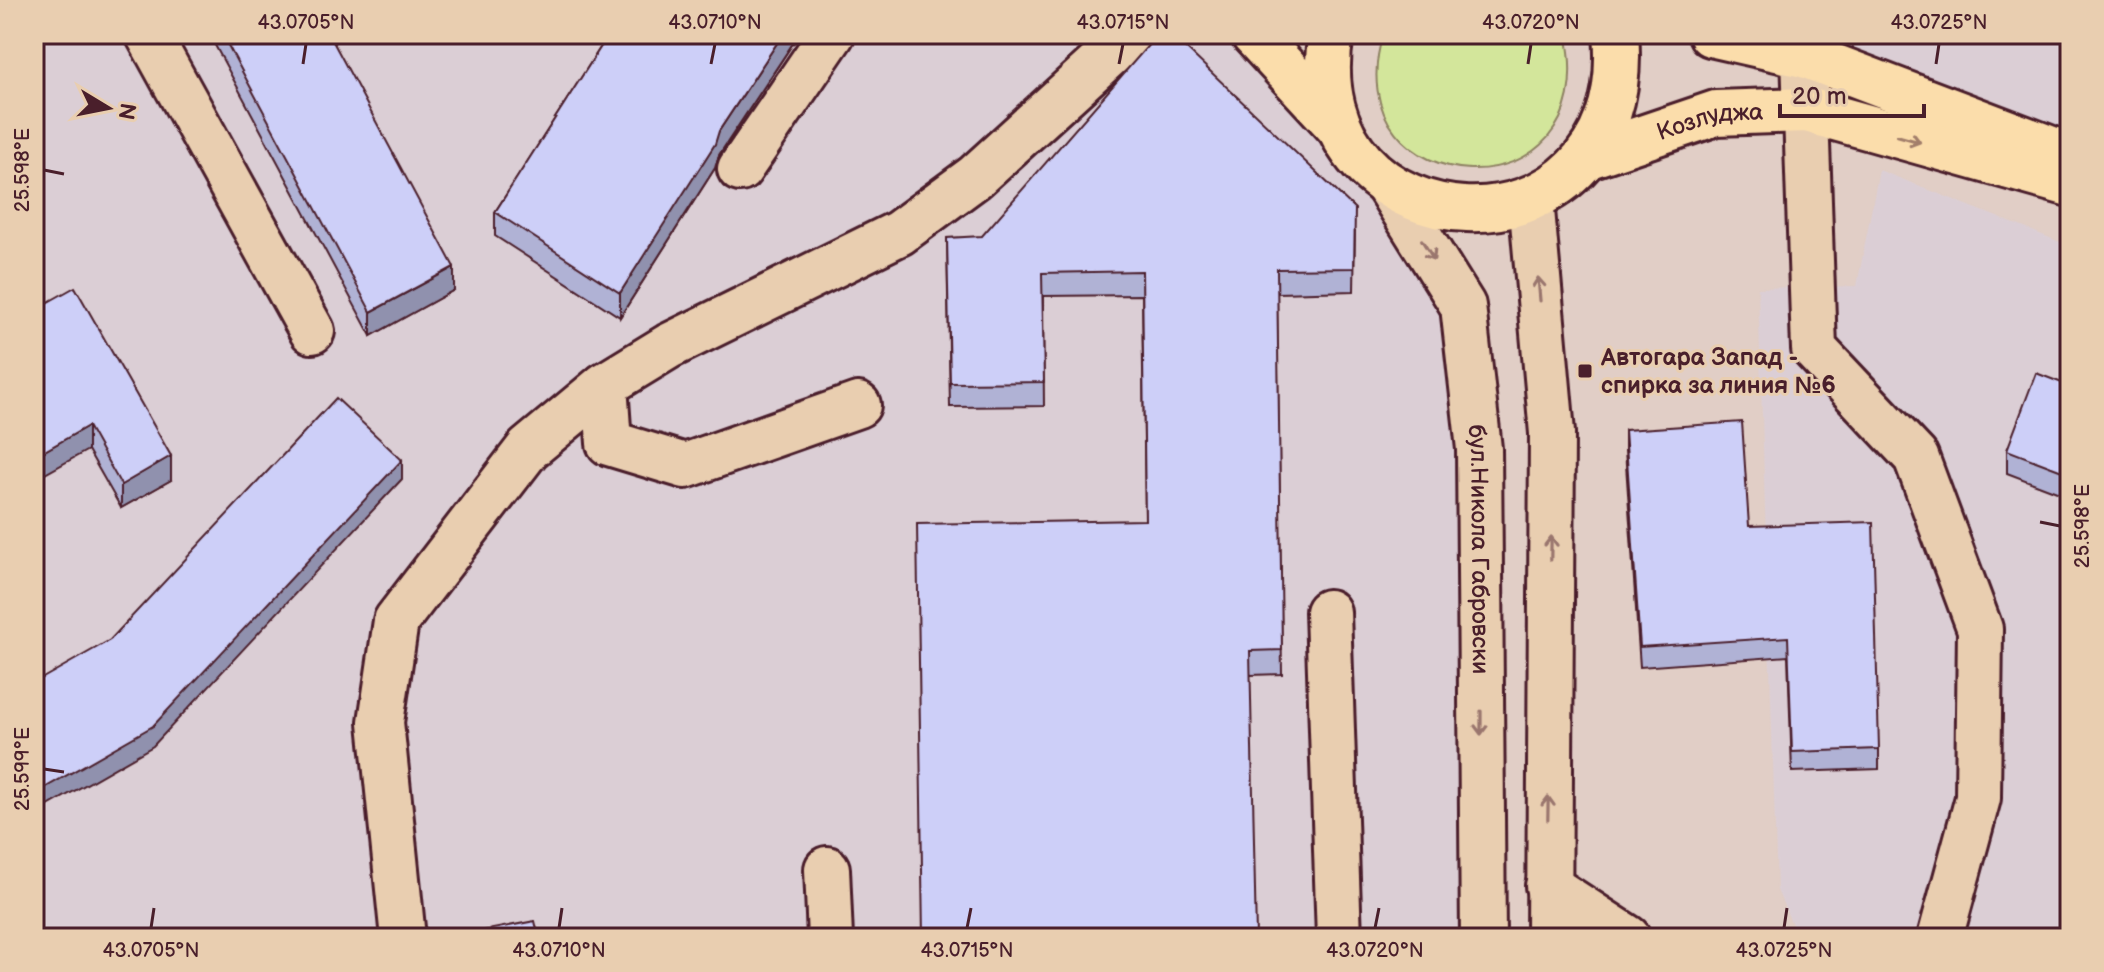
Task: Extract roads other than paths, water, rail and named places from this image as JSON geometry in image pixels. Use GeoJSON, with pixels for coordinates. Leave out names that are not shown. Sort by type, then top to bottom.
{"type":"FeatureCollection","features":[{"type":"Feature","properties":{"kind":"main road"},"geometry":{"type":"LineString","coordinates":[[1253,34],[1341,129],[1361,159],[1387,184],[1415,200],[1445,209],[1491,210],[1531,199],[1561,181],[1586,157],[1608,119],[1617,55]]}},
{"type":"Feature","properties":{"kind":"main road"},"geometry":{"type":"LineString","coordinates":[[1331,34],[1327,59],[1329,95],[1341,129]]}},
{"type":"Feature","properties":{"kind":"main road"},"geometry":{"type":"LineString","coordinates":[[1711,34],[1804,55],[2070,156]]}},
{"type":"Feature","properties":{"kind":"main road","name":"Козлуджа"},"geometry":{"type":"LineString","coordinates":[[1586,157],[1716,113],[1807,110],[2070,184]]}},
{"type":"Feature","properties":{"kind":"street"},"geometry":{"type":"LineString","coordinates":[[148,34],[312,331]]}},
{"type":"Feature","properties":{"kind":"street"},"geometry":{"type":"LineString","coordinates":[[740,169],[832,34]]}},
{"type":"Feature","properties":{"kind":"street"},"geometry":{"type":"LineString","coordinates":[[403,938],[381,722],[396,621],[528,449],[605,385],[669,346],[899,233],[975,177],[1132,34]]}},
{"type":"Feature","properties":{"kind":"street"},"geometry":{"type":"LineString","coordinates":[[1617,55],[1629,34]]}},
{"type":"Feature","properties":{"kind":"street"},"geometry":{"type":"LineString","coordinates":[[1804,55],[1814,349],[1916,457],[1980,629],[1978,798],[1940,938]]}},
{"type":"Feature","properties":{"kind":"street","name":"бул.Никола Габровски"},"geometry":{"type":"LineString","coordinates":[[1387,184],[1463,306],[1479,449],[1483,938]]}},
{"type":"Feature","properties":{"kind":"street"},"geometry":{"type":"LineString","coordinates":[[1531,199],[1552,433],[1549,938]]}},
{"type":"Feature","properties":{"kind":"street"},"geometry":{"type":"LineString","coordinates":[[605,385],[609,443],[685,466],[858,405]]}},
{"type":"Feature","properties":{"kind":"street"},"geometry":{"type":"LineString","coordinates":[[1328,612],[1339,938]]}},
{"type":"Feature","properties":{"kind":"street"},"geometry":{"type":"LineString","coordinates":[[827,869],[830,938]]}},
{"type":"Feature","properties":{"kind":"street"},"geometry":{"type":"LineString","coordinates":[[1548,886],[1628,938]]}},
{"type":"Feature","properties":{"kind":"place","name":"Автогара Запад - спирка за линия №6"},"geometry":{"type":"Point","coordinates":[1585,371]}}]}
